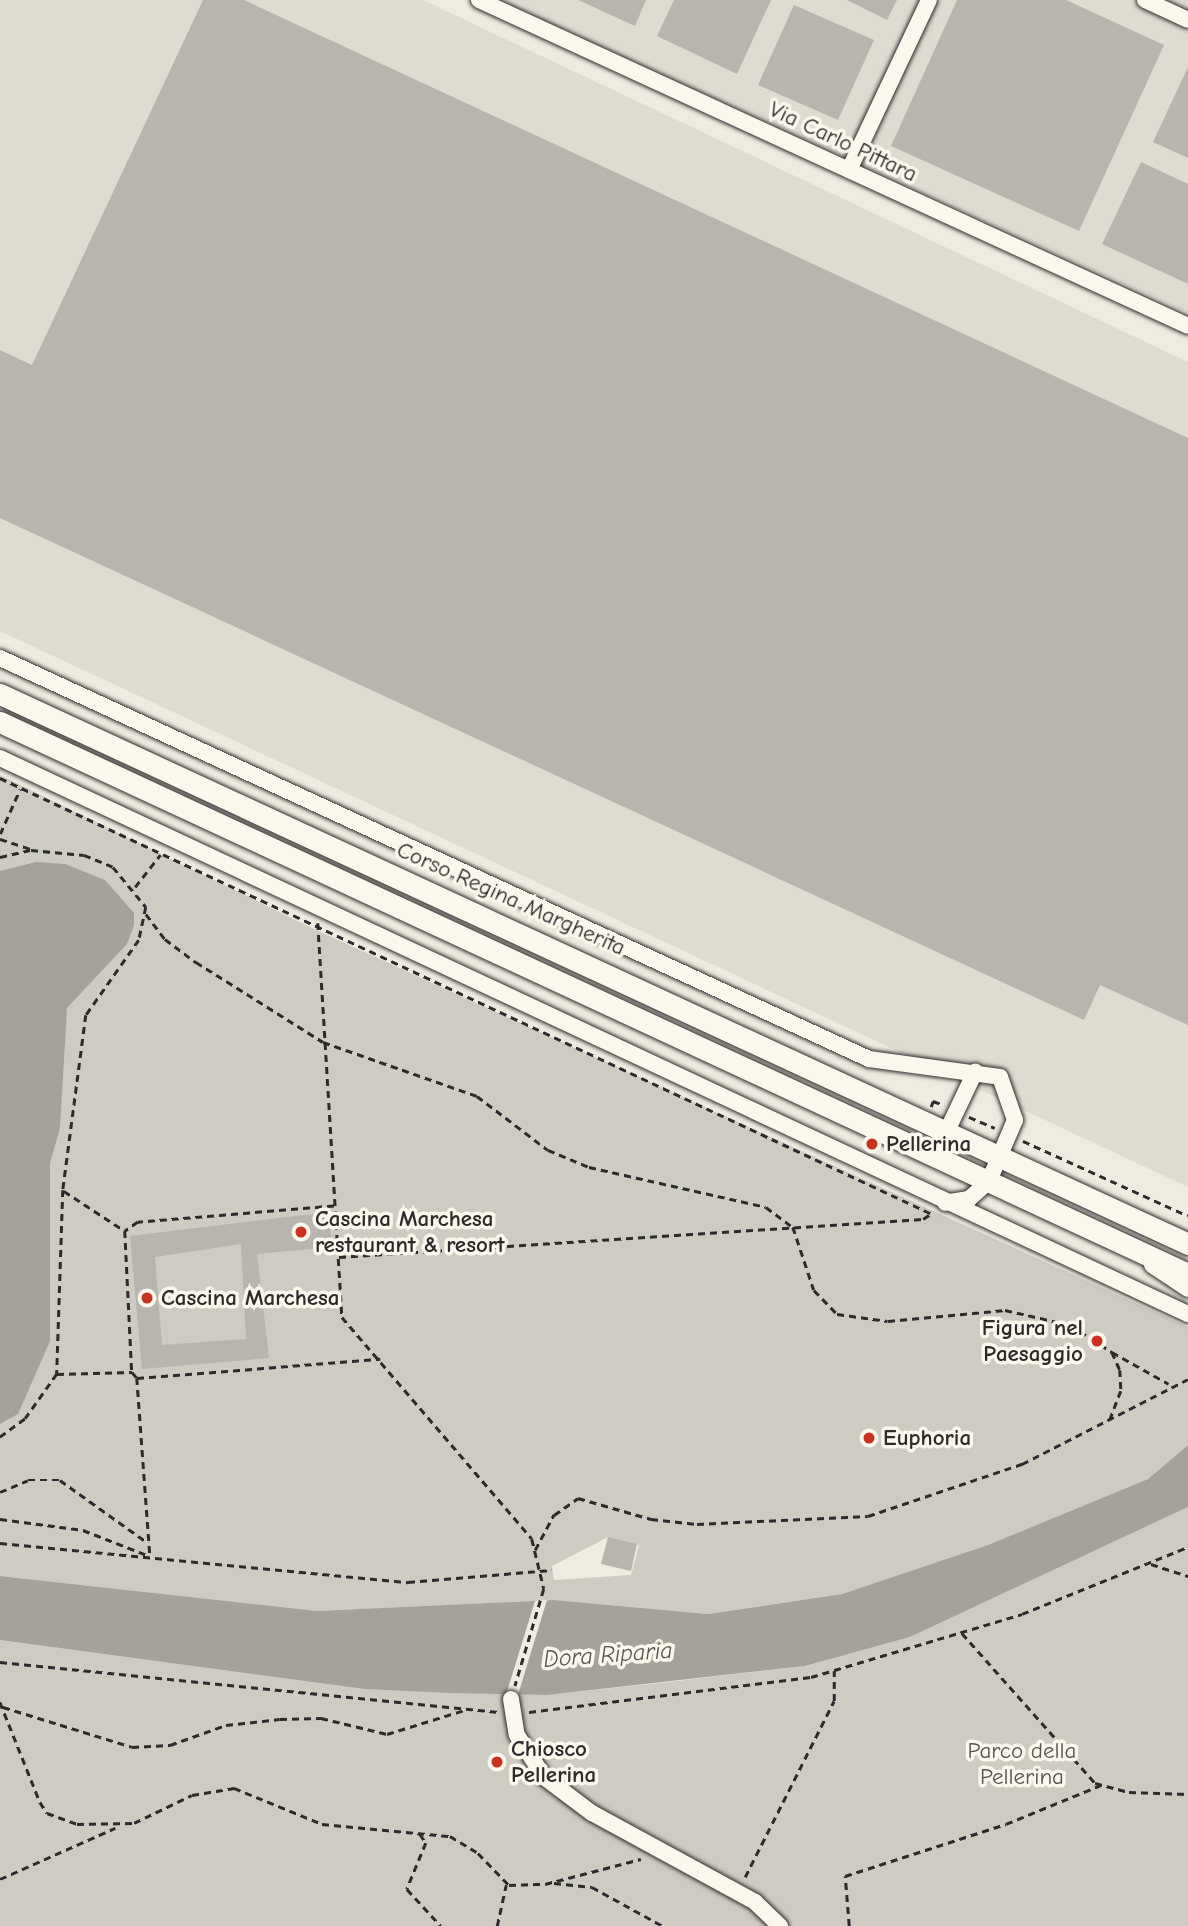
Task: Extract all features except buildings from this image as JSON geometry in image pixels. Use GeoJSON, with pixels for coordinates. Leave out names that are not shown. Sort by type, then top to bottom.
{"type":"FeatureCollection","features":[{"type":"Feature","properties":{"kind":"main road","name":"Corso Regina Margherita"},"geometry":{"type":"LineString","coordinates":[[0,694],[1187,1243]]}},
{"type":"Feature","properties":{"kind":"main road"},"geometry":{"type":"LineString","coordinates":[[0,722],[1188,1274]]}},
{"type":"Feature","properties":{"kind":"street","name":"Via Carlo Pittara"},"geometry":{"type":"LineString","coordinates":[[479,0],[1188,326]]}},
{"type":"Feature","properties":{"kind":"street"},"geometry":{"type":"LineString","coordinates":[[849,170],[929,0]]}},
{"type":"Feature","properties":{"kind":"street"},"geometry":{"type":"LineString","coordinates":[[1145,0],[1188,20]]}},
{"type":"Feature","properties":{"kind":"street"},"geometry":{"type":"LineString","coordinates":[[0,658],[869,1059],[1000,1077],[1009,1094],[1015,1120],[989,1181],[969,1199],[938,1212]]}},
{"type":"Feature","properties":{"kind":"street"},"geometry":{"type":"LineString","coordinates":[[0,758],[326,908],[938,1212],[1188,1314]]}},
{"type":"Feature","properties":{"kind":"street"},"geometry":{"type":"LineString","coordinates":[[946,1133],[975,1072]]}},
{"type":"Feature","properties":{"kind":"street"},"geometry":{"type":"LineString","coordinates":[[1106,1235],[1188,1289]]}},
{"type":"Feature","properties":{"kind":"street"},"geometry":{"type":"LineString","coordinates":[[511,1706],[544,1777],[592,1813],[672,1854],[737,1892],[780,1926]]}},
{"type":"Feature","properties":{"kind":"path"},"geometry":{"type":"LineString","coordinates":[[0,834],[28,771]]}},
{"type":"Feature","properties":{"kind":"path"},"geometry":{"type":"LineString","coordinates":[[0,778],[314,929],[938,1212]]}},
{"type":"Feature","properties":{"kind":"path"},"geometry":{"type":"LineString","coordinates":[[0,839],[31,850],[84,855],[113,867],[135,887],[146,914],[165,939],[196,962],[307,1027],[323,1042],[477,1096],[548,1150],[589,1167],[766,1207],[793,1227],[814,1290],[837,1314],[888,1321],[1035,1312],[1169,1384]]}},
{"type":"Feature","properties":{"kind":"path"},"geometry":{"type":"LineString","coordinates":[[0,857],[31,850]]}},
{"type":"Feature","properties":{"kind":"path"},"geometry":{"type":"LineString","coordinates":[[135,887],[160,855]]}},
{"type":"Feature","properties":{"kind":"path"},"geometry":{"type":"LineString","coordinates":[[326,908],[314,929],[340,1257],[342,1317],[380,1359],[535,1550],[544,1589],[511,1706]]}},
{"type":"Feature","properties":{"kind":"path"},"geometry":{"type":"LineString","coordinates":[[0,1437],[25,1419],[57,1374],[63,1190],[86,1015],[139,940],[146,914]]}},
{"type":"Feature","properties":{"kind":"path"},"geometry":{"type":"LineString","coordinates":[[933,1101],[1188,1216]]}},
{"type":"Feature","properties":{"kind":"path"},"geometry":{"type":"LineString","coordinates":[[63,1190],[125,1231]]}},
{"type":"Feature","properties":{"kind":"path"},"geometry":{"type":"LineString","coordinates":[[125,1231],[138,1222],[335,1206]]}},
{"type":"Feature","properties":{"kind":"path"},"geometry":{"type":"LineString","coordinates":[[340,1257],[923,1219],[938,1212]]}},
{"type":"Feature","properties":{"kind":"path"},"geometry":{"type":"LineString","coordinates":[[125,1231],[132,1372],[137,1378],[150,1557]]}},
{"type":"Feature","properties":{"kind":"path"},"geometry":{"type":"LineString","coordinates":[[1109,1422],[1121,1391],[1112,1352]]}},
{"type":"Feature","properties":{"kind":"path"},"geometry":{"type":"LineString","coordinates":[[137,1378],[380,1359]]}},
{"type":"Feature","properties":{"kind":"path"},"geometry":{"type":"LineString","coordinates":[[57,1374],[132,1372]]}},
{"type":"Feature","properties":{"kind":"path"},"geometry":{"type":"LineString","coordinates":[[535,1550],[554,1515],[578,1498],[651,1520],[697,1524],[868,1516],[987,1478],[1109,1422],[1169,1384],[1188,1379]]}},
{"type":"Feature","properties":{"kind":"path"},"geometry":{"type":"LineString","coordinates":[[0,1492],[28,1480],[60,1480],[149,1543]]}},
{"type":"Feature","properties":{"kind":"path"},"geometry":{"type":"LineString","coordinates":[[0,1520],[83,1531],[150,1557]]}},
{"type":"Feature","properties":{"kind":"path"},"geometry":{"type":"LineString","coordinates":[[0,1543],[408,1582],[552,1570]]}},
{"type":"Feature","properties":{"kind":"path"},"geometry":{"type":"LineString","coordinates":[[0,1662],[468,1709],[511,1706],[617,1706],[834,1671],[962,1633],[1151,1564],[1188,1547]]}},
{"type":"Feature","properties":{"kind":"path"},"geometry":{"type":"LineString","coordinates":[[1151,1564],[1188,1576]]}},
{"type":"Feature","properties":{"kind":"path"},"geometry":{"type":"LineString","coordinates":[[962,1633],[1069,1759],[1101,1784]]}},
{"type":"Feature","properties":{"kind":"path"},"geometry":{"type":"LineString","coordinates":[[737,1892],[834,1701],[834,1671]]}},
{"type":"Feature","properties":{"kind":"path"},"geometry":{"type":"LineString","coordinates":[[1,1705],[132,1747],[170,1745],[226,1725],[280,1719],[321,1718],[387,1734],[468,1709]]}},
{"type":"Feature","properties":{"kind":"path"},"geometry":{"type":"LineString","coordinates":[[1,1705],[47,1813],[77,1824],[121,1825]]}},
{"type":"Feature","properties":{"kind":"path"},"geometry":{"type":"LineString","coordinates":[[849,1926],[845,1876],[1006,1824],[1101,1784],[1188,1794]]}},
{"type":"Feature","properties":{"kind":"path"},"geometry":{"type":"LineString","coordinates":[[0,1879],[192,1795],[234,1788],[314,1822],[420,1833],[466,1843],[506,1884],[551,1882],[592,1887],[662,1925]]}},
{"type":"Feature","properties":{"kind":"path"},"geometry":{"type":"LineString","coordinates":[[420,1833],[426,1843],[407,1889],[441,1926]]}},
{"type":"Feature","properties":{"kind":"path"},"geometry":{"type":"LineString","coordinates":[[551,1882],[672,1854]]}},
{"type":"Feature","properties":{"kind":"path"},"geometry":{"type":"LineString","coordinates":[[497,1926],[506,1884]]}},
{"type":"Feature","properties":{"kind":"shaded area"},"geometry":{"type":"Polygon","coordinates":[[[0,0],[423,0],[1188,362],[1188,1187],[0,631],[0,0]]]}},
{"type":"Feature","properties":{"kind":"shaded area"},"geometry":{"type":"Polygon","coordinates":[[[498,0],[1188,0],[1188,313],[498,0]]]}},
{"type":"Feature","properties":{"kind":"green space"},"geometry":{"type":"Polygon","coordinates":[[[0,775],[314,929],[1188,1327],[1188,1445],[1148,1479],[988,1545],[842,1594],[708,1614],[554,1600],[317,1611],[0,1576],[0,775]],[[608,1537],[552,1566],[554,1580],[631,1575],[639,1545],[608,1537]]]}},
{"type":"Feature","properties":{"kind":"green space","name":"Parco della Pellerina"},"geometry":{"type":"Polygon","coordinates":[[[1188,1507],[1188,1926],[0,1926],[0,1640],[364,1689],[547,1695],[660,1683],[805,1666],[910,1637],[1188,1507]]]}},
{"type":"Feature","properties":{"kind":"water"},"geometry":{"type":"Polygon","coordinates":[[[36,862],[65,864],[105,880],[134,913],[134,925],[127,944],[67,1008],[60,1128],[50,1163],[50,1341],[18,1414],[0,1424],[0,871],[36,862]]]}},
{"type":"Feature","properties":{"kind":"water","name":"Dora Riparia"},"geometry":{"type":"Polygon","coordinates":[[[1188,1445],[1188,1507],[910,1637],[805,1666],[547,1695],[451,1693],[364,1689],[0,1640],[0,1576],[317,1611],[554,1600],[708,1614],[842,1594],[988,1545],[1148,1479],[1188,1445]]]}},
{"type":"Feature","properties":{"kind":"pier"},"geometry":{"type":"Polygon","coordinates":[[[547,1600],[517,1698],[505,1698],[535,1601],[547,1600]]]}},
{"type":"Feature","properties":{"kind":"place","name":"Pellerina"},"geometry":{"type":"Point","coordinates":[872,1144]}},
{"type":"Feature","properties":{"kind":"place","name":"Cascina Marchesa restaurant & resort"},"geometry":{"type":"Point","coordinates":[301,1232]}},
{"type":"Feature","properties":{"kind":"place","name":"Cascina Marchesa"},"geometry":{"type":"Point","coordinates":[147,1298]}},
{"type":"Feature","properties":{"kind":"place","name":"Figura nel Paesaggio"},"geometry":{"type":"Point","coordinates":[1097,1341]}},
{"type":"Feature","properties":{"kind":"place","name":"Euphoria"},"geometry":{"type":"Point","coordinates":[869,1438]}},
{"type":"Feature","properties":{"kind":"place","name":"Chiosco Pellerina"},"geometry":{"type":"Point","coordinates":[497,1762]}}]}
